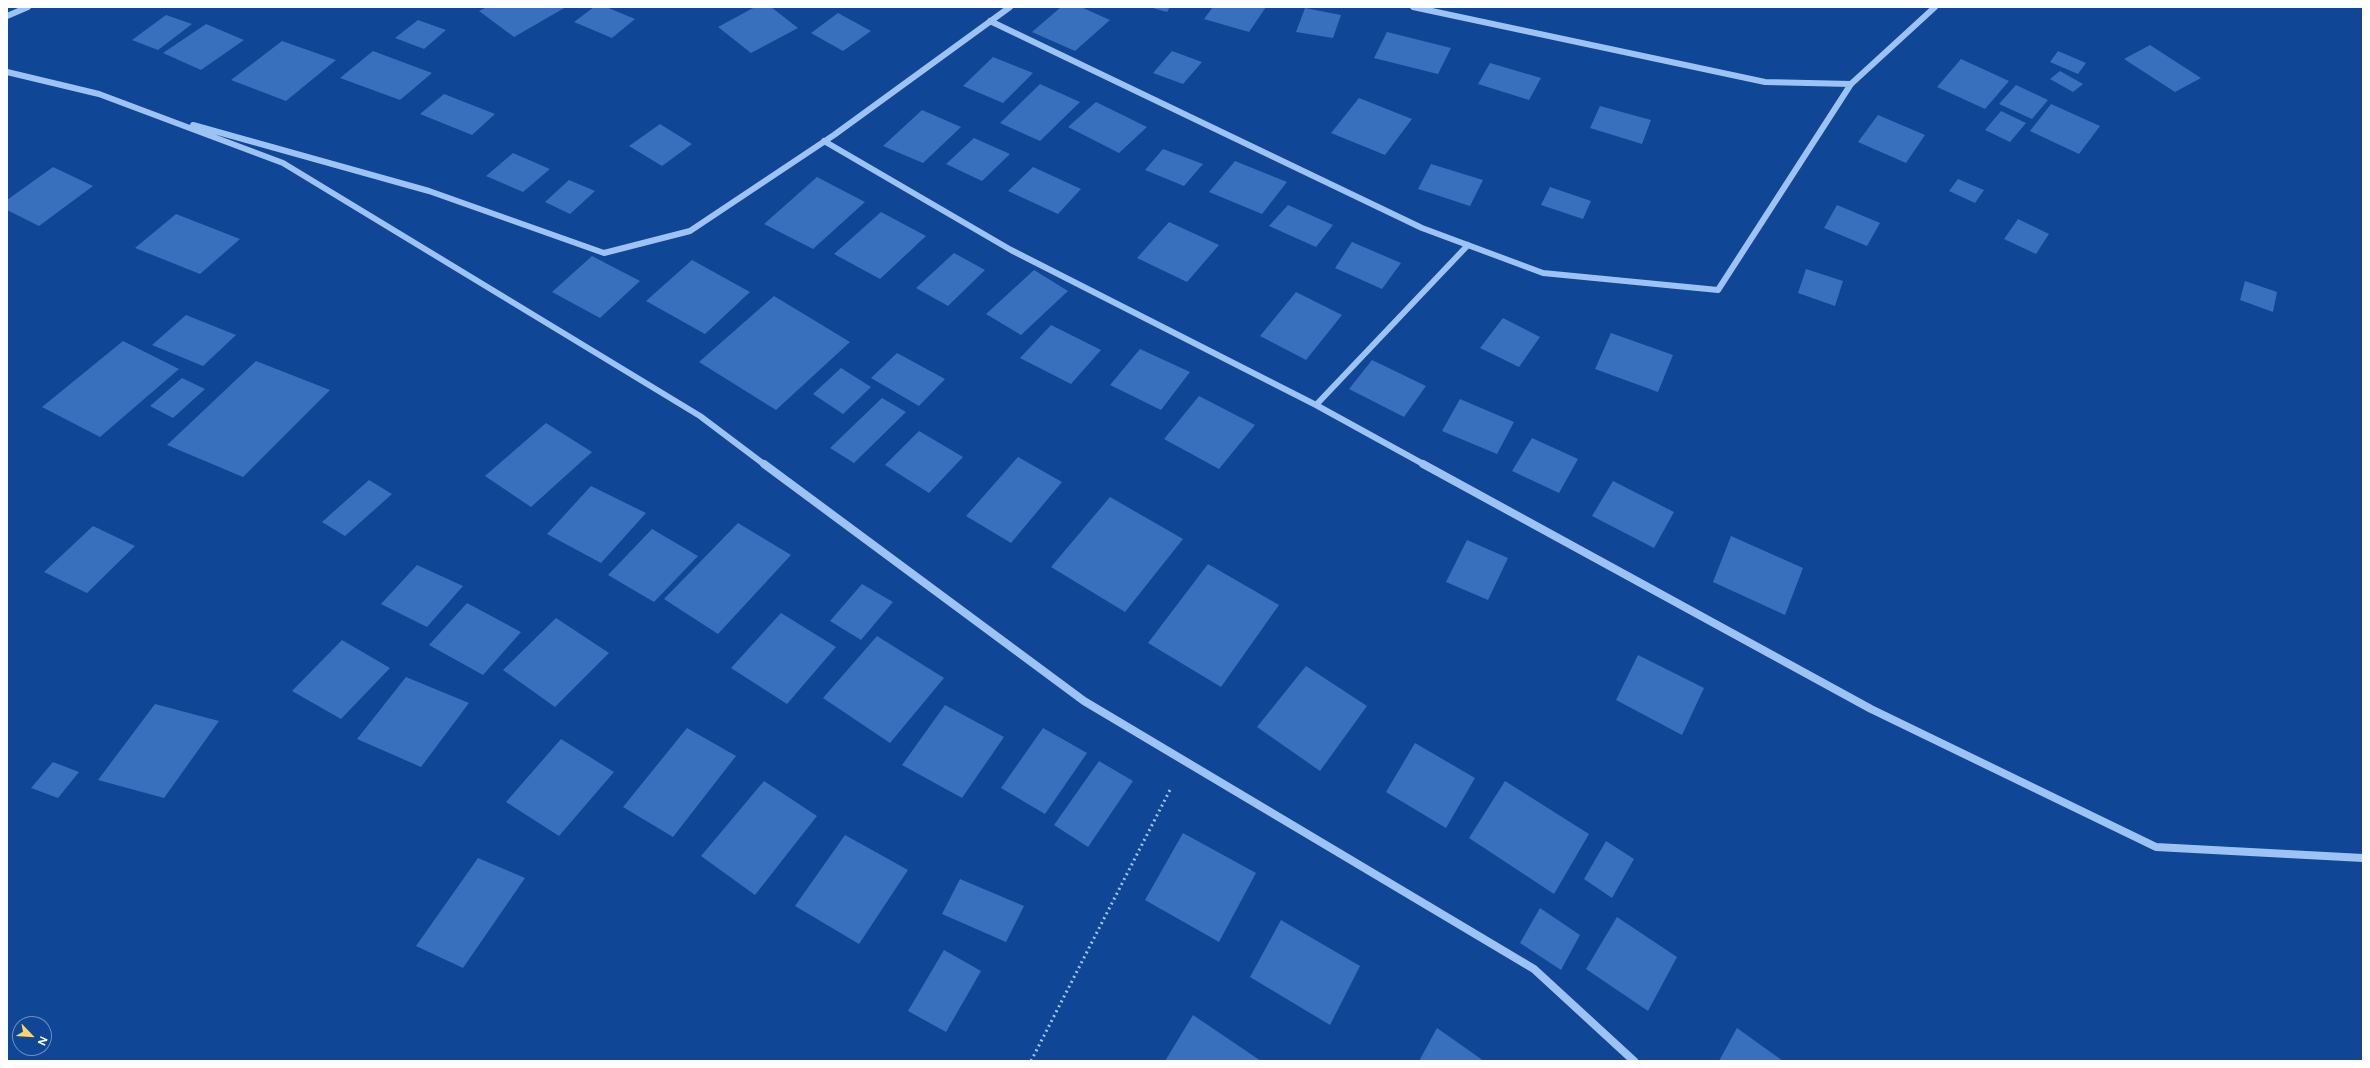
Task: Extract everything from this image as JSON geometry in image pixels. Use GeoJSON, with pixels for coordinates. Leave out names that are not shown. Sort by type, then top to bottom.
{"type":"FeatureCollection","features":[{"type":"Feature","properties":{"kind":"street"},"geometry":{"type":"LineString","coordinates":[[7,16],[28,7]]}},
{"type":"Feature","properties":{"kind":"street"},"geometry":{"type":"LineString","coordinates":[[148,112],[429,191],[604,253],[690,231],[824,141],[1010,7]]}},
{"type":"Feature","properties":{"kind":"street"},"geometry":{"type":"LineString","coordinates":[[1413,7],[1765,82],[1851,84]]}},
{"type":"Feature","properties":{"kind":"street"},"geometry":{"type":"LineString","coordinates":[[990,21],[1422,228],[1543,273],[1718,290],[1851,84],[1935,7]]}},
{"type":"Feature","properties":{"kind":"street"},"geometry":{"type":"LineString","coordinates":[[7,72],[99,94],[283,163],[700,416],[1084,701],[1534,969],[1634,1061]]}},
{"type":"Feature","properties":{"kind":"street"},"geometry":{"type":"LineString","coordinates":[[824,141],[1011,250],[1316,406],[1871,708],[2156,847],[2363,858]]}},
{"type":"Feature","properties":{"kind":"street"},"geometry":{"type":"LineString","coordinates":[[1316,406],[1468,245]]}},
{"type":"Feature","properties":{"kind":"path"},"geometry":{"type":"LineString","coordinates":[[1031,1061],[1185,761]]}},
{"type":"Feature","properties":{"kind":"building"},"geometry":{"type":"Polygon","coordinates":[[[487,7],[566,7],[514,37],[479,11],[487,7]]]}},
{"type":"Feature","properties":{"kind":"building"},"geometry":{"type":"Polygon","coordinates":[[[594,7],[606,7],[635,19],[612,38],[574,22],[594,7]]]}},
{"type":"Feature","properties":{"kind":"building"},"geometry":{"type":"Polygon","coordinates":[[[755,7],[771,7],[798,28],[751,53],[718,27],[755,7]]]}},
{"type":"Feature","properties":{"kind":"building"},"geometry":{"type":"Polygon","coordinates":[[[1061,7],[1081,7],[1110,20],[1075,51],[1032,32],[1061,7]]]}},
{"type":"Feature","properties":{"kind":"building"},"geometry":{"type":"Polygon","coordinates":[[[1149,7],[1170,7],[1167,12],[1149,7]]]}},
{"type":"Feature","properties":{"kind":"building"},"geometry":{"type":"Polygon","coordinates":[[[1213,7],[1266,7],[1249,32],[1204,19],[1213,7]]]}},
{"type":"Feature","properties":{"kind":"building"},"geometry":{"type":"Polygon","coordinates":[[[1305,8],[1341,15],[1333,38],[1296,32],[1305,8]]]}},
{"type":"Feature","properties":{"kind":"building"},"geometry":{"type":"Polygon","coordinates":[[[838,13],[871,31],[843,51],[811,33],[838,13]]]}},
{"type":"Feature","properties":{"kind":"building"},"geometry":{"type":"Polygon","coordinates":[[[166,15],[192,24],[158,50],[132,40],[166,15]]]}},
{"type":"Feature","properties":{"kind":"building"},"geometry":{"type":"Polygon","coordinates":[[[418,20],[446,30],[424,49],[395,38],[418,20]]]}},
{"type":"Feature","properties":{"kind":"building"},"geometry":{"type":"Polygon","coordinates":[[[206,24],[244,40],[201,70],[163,53],[206,24]]]}},
{"type":"Feature","properties":{"kind":"building"},"geometry":{"type":"Polygon","coordinates":[[[1387,32],[1451,48],[1438,74],[1374,58],[1387,32]]]}},
{"type":"Feature","properties":{"kind":"building"},"geometry":{"type":"Polygon","coordinates":[[[282,41],[336,60],[286,101],[231,80],[282,41]]]}},
{"type":"Feature","properties":{"kind":"building"},"geometry":{"type":"Polygon","coordinates":[[[2150,45],[2201,78],[2175,92],[2124,59],[2150,45]]]}},
{"type":"Feature","properties":{"kind":"building"},"geometry":{"type":"Polygon","coordinates":[[[373,51],[432,73],[400,100],[340,78],[373,51]]]}},
{"type":"Feature","properties":{"kind":"building"},"geometry":{"type":"Polygon","coordinates":[[[1172,51],[1202,62],[1183,84],[1153,73],[1172,51]]]}},
{"type":"Feature","properties":{"kind":"building"},"geometry":{"type":"Polygon","coordinates":[[[2058,51],[2086,63],[2078,74],[2050,62],[2058,51]]]}},
{"type":"Feature","properties":{"kind":"building"},"geometry":{"type":"Polygon","coordinates":[[[993,57],[1033,73],[1003,103],[963,86],[993,57]]]}},
{"type":"Feature","properties":{"kind":"building"},"geometry":{"type":"Polygon","coordinates":[[[1961,59],[2009,81],[1985,109],[1937,87],[1961,59]]]}},
{"type":"Feature","properties":{"kind":"building"},"geometry":{"type":"Polygon","coordinates":[[[1490,63],[1541,78],[1529,100],[1478,84],[1490,63]]]}},
{"type":"Feature","properties":{"kind":"building"},"geometry":{"type":"Polygon","coordinates":[[[2060,71],[2083,84],[2073,92],[2050,79],[2060,71]]]}},
{"type":"Feature","properties":{"kind":"building"},"geometry":{"type":"Polygon","coordinates":[[[1040,84],[1080,102],[1040,141],[1000,123],[1040,84]]]}},
{"type":"Feature","properties":{"kind":"building"},"geometry":{"type":"Polygon","coordinates":[[[2016,85],[2048,100],[2032,119],[1999,104],[2016,85]]]}},
{"type":"Feature","properties":{"kind":"building"},"geometry":{"type":"Polygon","coordinates":[[[444,94],[495,114],[472,135],[420,114],[444,94]]]}},
{"type":"Feature","properties":{"kind":"building"},"geometry":{"type":"Polygon","coordinates":[[[1359,98],[1412,119],[1385,155],[1331,133],[1359,98]]]}},
{"type":"Feature","properties":{"kind":"building"},"geometry":{"type":"Polygon","coordinates":[[[1096,102],[1147,127],[1119,153],[1068,127],[1096,102]]]}},
{"type":"Feature","properties":{"kind":"building"},"geometry":{"type":"Polygon","coordinates":[[[2051,104],[2100,126],[2079,154],[2030,131],[2051,104]]]}},
{"type":"Feature","properties":{"kind":"building"},"geometry":{"type":"Polygon","coordinates":[[[1600,106],[1651,120],[1642,144],[1590,128],[1600,106]]]}},
{"type":"Feature","properties":{"kind":"building"},"geometry":{"type":"Polygon","coordinates":[[[922,110],[961,127],[923,163],[883,146],[922,110]]]}},
{"type":"Feature","properties":{"kind":"building"},"geometry":{"type":"Polygon","coordinates":[[[2001,111],[2026,123],[2010,142],[1985,130],[2001,111]]]}},
{"type":"Feature","properties":{"kind":"building"},"geometry":{"type":"Polygon","coordinates":[[[1878,115],[1925,135],[1906,163],[1858,142],[1878,115]]]}},
{"type":"Feature","properties":{"kind":"building"},"geometry":{"type":"Polygon","coordinates":[[[660,124],[692,144],[662,166],[629,146],[660,124]]]}},
{"type":"Feature","properties":{"kind":"building"},"geometry":{"type":"Polygon","coordinates":[[[974,138],[1010,154],[982,181],[946,164],[974,138]]]}},
{"type":"Feature","properties":{"kind":"building"},"geometry":{"type":"Polygon","coordinates":[[[1163,149],[1203,164],[1184,186],[1145,170],[1163,149]]]}},
{"type":"Feature","properties":{"kind":"building"},"geometry":{"type":"Polygon","coordinates":[[[513,153],[550,169],[523,192],[486,176],[513,153]]]}},
{"type":"Feature","properties":{"kind":"building"},"geometry":{"type":"Polygon","coordinates":[[[1235,161],[1287,182],[1262,214],[1209,192],[1235,161]]]}},
{"type":"Feature","properties":{"kind":"building"},"geometry":{"type":"Polygon","coordinates":[[[1431,164],[1483,180],[1470,206],[1418,189],[1431,164]]]}},
{"type":"Feature","properties":{"kind":"building"},"geometry":{"type":"Polygon","coordinates":[[[53,167],[93,186],[39,226],[7,210],[7,200],[53,167]]]}},
{"type":"Feature","properties":{"kind":"building"},"geometry":{"type":"Polygon","coordinates":[[[1033,167],[1081,189],[1058,214],[1008,191],[1033,167]]]}},
{"type":"Feature","properties":{"kind":"building"},"geometry":{"type":"Polygon","coordinates":[[[817,177],[865,202],[813,249],[764,224],[817,177]]]}},
{"type":"Feature","properties":{"kind":"building"},"geometry":{"type":"Polygon","coordinates":[[[1958,179],[1984,190],[1975,203],[1949,191],[1958,179]]]}},
{"type":"Feature","properties":{"kind":"building"},"geometry":{"type":"Polygon","coordinates":[[[569,180],[595,191],[570,214],[545,202],[569,180]]]}},
{"type":"Feature","properties":{"kind":"building"},"geometry":{"type":"Polygon","coordinates":[[[1550,187],[1591,201],[1583,219],[1541,205],[1550,187]]]}},
{"type":"Feature","properties":{"kind":"building"},"geometry":{"type":"Polygon","coordinates":[[[1288,205],[1333,225],[1316,247],[1269,226],[1288,205]]]}},
{"type":"Feature","properties":{"kind":"building"},"geometry":{"type":"Polygon","coordinates":[[[1837,205],[1880,223],[1867,246],[1824,228],[1837,205]]]}},
{"type":"Feature","properties":{"kind":"building"},"geometry":{"type":"Polygon","coordinates":[[[881,212],[926,236],[880,279],[834,254],[881,212]]]}},
{"type":"Feature","properties":{"kind":"building"},"geometry":{"type":"Polygon","coordinates":[[[176,214],[240,239],[200,274],[135,248],[176,214]]]}},
{"type":"Feature","properties":{"kind":"building"},"geometry":{"type":"Polygon","coordinates":[[[2018,219],[2049,234],[2036,254],[2004,239],[2018,219]]]}},
{"type":"Feature","properties":{"kind":"building"},"geometry":{"type":"Polygon","coordinates":[[[1169,222],[1219,245],[1187,282],[1137,258],[1169,222]]]}},
{"type":"Feature","properties":{"kind":"building"},"geometry":{"type":"Polygon","coordinates":[[[1352,242],[1401,263],[1382,289],[1335,268],[1352,242]]]}},
{"type":"Feature","properties":{"kind":"building"},"geometry":{"type":"Polygon","coordinates":[[[954,253],[985,270],[948,306],[916,288],[954,253]]]}},
{"type":"Feature","properties":{"kind":"building"},"geometry":{"type":"Polygon","coordinates":[[[592,256],[640,281],[600,318],[552,292],[592,256]]]}},
{"type":"Feature","properties":{"kind":"building"},"geometry":{"type":"Polygon","coordinates":[[[692,260],[750,292],[705,334],[646,301],[692,260]]]}},
{"type":"Feature","properties":{"kind":"building"},"geometry":{"type":"Polygon","coordinates":[[[1806,269],[1843,281],[1835,306],[1798,293],[1806,269]]]}},
{"type":"Feature","properties":{"kind":"building"},"geometry":{"type":"Polygon","coordinates":[[[1034,270],[1068,291],[1021,335],[986,314],[1034,270]]]}},
{"type":"Feature","properties":{"kind":"building"},"geometry":{"type":"Polygon","coordinates":[[[2245,281],[2277,292],[2273,312],[2240,300],[2245,281]]]}},
{"type":"Feature","properties":{"kind":"building"},"geometry":{"type":"Polygon","coordinates":[[[1296,292],[1342,315],[1306,360],[1260,336],[1296,292]]]}},
{"type":"Feature","properties":{"kind":"building"},"geometry":{"type":"Polygon","coordinates":[[[774,296],[850,342],[776,410],[699,362],[774,296]]]}},
{"type":"Feature","properties":{"kind":"building"},"geometry":{"type":"Polygon","coordinates":[[[186,315],[236,335],[203,366],[152,345],[186,315]]]}},
{"type":"Feature","properties":{"kind":"building"},"geometry":{"type":"Polygon","coordinates":[[[1503,318],[1540,337],[1519,367],[1480,348],[1503,318]]]}},
{"type":"Feature","properties":{"kind":"building"},"geometry":{"type":"Polygon","coordinates":[[[1051,325],[1101,350],[1071,384],[1020,358],[1051,325]]]}},
{"type":"Feature","properties":{"kind":"building"},"geometry":{"type":"Polygon","coordinates":[[[1611,333],[1673,355],[1658,392],[1595,369],[1611,333]]]}},
{"type":"Feature","properties":{"kind":"building"},"geometry":{"type":"Polygon","coordinates":[[[123,341],[179,369],[100,437],[42,407],[123,341]]]}},
{"type":"Feature","properties":{"kind":"building"},"geometry":{"type":"Polygon","coordinates":[[[1140,349],[1190,372],[1161,410],[1110,385],[1140,349]]]}},
{"type":"Feature","properties":{"kind":"building"},"geometry":{"type":"Polygon","coordinates":[[[897,353],[945,379],[919,406],[871,378],[897,353]]]}},
{"type":"Feature","properties":{"kind":"building"},"geometry":{"type":"Polygon","coordinates":[[[1372,360],[1426,386],[1404,417],[1349,389],[1372,360]]]}},
{"type":"Feature","properties":{"kind":"building"},"geometry":{"type":"Polygon","coordinates":[[[256,361],[330,390],[243,477],[167,445],[256,361]]]}},
{"type":"Feature","properties":{"kind":"building"},"geometry":{"type":"Polygon","coordinates":[[[841,368],[871,387],[843,414],[813,394],[841,368]]]}},
{"type":"Feature","properties":{"kind":"building"},"geometry":{"type":"Polygon","coordinates":[[[182,378],[205,389],[173,418],[150,406],[182,378]]]}},
{"type":"Feature","properties":{"kind":"building"},"geometry":{"type":"Polygon","coordinates":[[[1199,396],[1255,425],[1219,469],[1164,439],[1199,396]]]}},
{"type":"Feature","properties":{"kind":"building"},"geometry":{"type":"Polygon","coordinates":[[[882,398],[906,412],[854,463],[830,448],[882,398]]]}},
{"type":"Feature","properties":{"kind":"building"},"geometry":{"type":"Polygon","coordinates":[[[1460,399],[1514,422],[1497,454],[1442,431],[1460,399]]]}},
{"type":"Feature","properties":{"kind":"building"},"geometry":{"type":"Polygon","coordinates":[[[546,423],[592,452],[531,507],[485,476],[546,423]]]}},
{"type":"Feature","properties":{"kind":"building"},"geometry":{"type":"Polygon","coordinates":[[[919,431],[963,457],[929,493],[885,465],[919,431]]]}},
{"type":"Feature","properties":{"kind":"building"},"geometry":{"type":"Polygon","coordinates":[[[1532,438],[1578,459],[1559,493],[1512,471],[1532,438]]]}},
{"type":"Feature","properties":{"kind":"building"},"geometry":{"type":"Polygon","coordinates":[[[1018,457],[1062,482],[1011,543],[966,516],[1018,457]]]}},
{"type":"Feature","properties":{"kind":"building"},"geometry":{"type":"Polygon","coordinates":[[[369,480],[392,494],[345,536],[322,522],[369,480]]]}},
{"type":"Feature","properties":{"kind":"building"},"geometry":{"type":"Polygon","coordinates":[[[1613,481],[1674,512],[1654,548],[1592,516],[1613,481]]]}},
{"type":"Feature","properties":{"kind":"building"},"geometry":{"type":"Polygon","coordinates":[[[591,486],[646,513],[601,563],[547,534],[591,486]]]}},
{"type":"Feature","properties":{"kind":"building"},"geometry":{"type":"Polygon","coordinates":[[[1110,497],[1183,539],[1125,612],[1051,567],[1110,497]]]}},
{"type":"Feature","properties":{"kind":"building"},"geometry":{"type":"Polygon","coordinates":[[[738,523],[791,555],[718,634],[664,599],[738,523]]]}},
{"type":"Feature","properties":{"kind":"building"},"geometry":{"type":"Polygon","coordinates":[[[93,526],[135,546],[87,593],[44,572],[93,526]]]}},
{"type":"Feature","properties":{"kind":"building"},"geometry":{"type":"Polygon","coordinates":[[[652,529],[698,556],[654,602],[608,575],[652,529]]]}},
{"type":"Feature","properties":{"kind":"building"},"geometry":{"type":"Polygon","coordinates":[[[1731,536],[1803,568],[1785,615],[1713,582],[1731,536]]]}},
{"type":"Feature","properties":{"kind":"building"},"geometry":{"type":"Polygon","coordinates":[[[1467,540],[1508,558],[1488,600],[1446,582],[1467,540]]]}},
{"type":"Feature","properties":{"kind":"building"},"geometry":{"type":"Polygon","coordinates":[[[1208,564],[1279,605],[1221,687],[1148,643],[1208,564]]]}},
{"type":"Feature","properties":{"kind":"building"},"geometry":{"type":"Polygon","coordinates":[[[417,565],[463,586],[427,627],[381,604],[417,565]]]}},
{"type":"Feature","properties":{"kind":"building"},"geometry":{"type":"Polygon","coordinates":[[[862,584],[893,602],[861,640],[830,621],[862,584]]]}},
{"type":"Feature","properties":{"kind":"building"},"geometry":{"type":"Polygon","coordinates":[[[467,603],[521,632],[483,675],[429,645],[467,603]]]}},
{"type":"Feature","properties":{"kind":"building"},"geometry":{"type":"Polygon","coordinates":[[[781,613],[836,647],[787,704],[731,668],[781,613]]]}},
{"type":"Feature","properties":{"kind":"building"},"geometry":{"type":"Polygon","coordinates":[[[556,618],[609,653],[555,707],[503,670],[556,618]]]}},
{"type":"Feature","properties":{"kind":"building"},"geometry":{"type":"Polygon","coordinates":[[[877,636],[944,678],[890,743],[823,698],[877,636]]]}},
{"type":"Feature","properties":{"kind":"building"},"geometry":{"type":"Polygon","coordinates":[[[342,640],[390,668],[341,719],[292,691],[342,640]]]}},
{"type":"Feature","properties":{"kind":"building"},"geometry":{"type":"Polygon","coordinates":[[[1638,655],[1704,688],[1682,735],[1616,700],[1638,655]]]}},
{"type":"Feature","properties":{"kind":"building"},"geometry":{"type":"Polygon","coordinates":[[[1306,666],[1367,706],[1320,771],[1257,727],[1306,666]]]}},
{"type":"Feature","properties":{"kind":"building"},"geometry":{"type":"Polygon","coordinates":[[[406,677],[469,703],[421,767],[357,739],[406,677]]]}},
{"type":"Feature","properties":{"kind":"building"},"geometry":{"type":"Polygon","coordinates":[[[155,704],[219,721],[164,798],[98,780],[155,704]]]}},
{"type":"Feature","properties":{"kind":"building"},"geometry":{"type":"Polygon","coordinates":[[[945,705],[1004,737],[962,798],[902,765],[945,705]]]}},
{"type":"Feature","properties":{"kind":"building"},"geometry":{"type":"Polygon","coordinates":[[[687,728],[736,756],[673,837],[623,807],[687,728]]]}},
{"type":"Feature","properties":{"kind":"building"},"geometry":{"type":"Polygon","coordinates":[[[1043,728],[1087,753],[1045,814],[1001,788],[1043,728]]]}},
{"type":"Feature","properties":{"kind":"building"},"geometry":{"type":"Polygon","coordinates":[[[561,739],[614,772],[559,836],[506,802],[561,739]]]}},
{"type":"Feature","properties":{"kind":"building"},"geometry":{"type":"Polygon","coordinates":[[[1415,743],[1475,778],[1446,828],[1386,792],[1415,743]]]}},
{"type":"Feature","properties":{"kind":"building"},"geometry":{"type":"Polygon","coordinates":[[[1099,761],[1133,781],[1088,847],[1054,825],[1099,761]]]}},
{"type":"Feature","properties":{"kind":"building"},"geometry":{"type":"Polygon","coordinates":[[[53,762],[79,772],[58,798],[31,788],[53,762]]]}},
{"type":"Feature","properties":{"kind":"building"},"geometry":{"type":"Polygon","coordinates":[[[764,781],[817,816],[755,895],[701,856],[764,781]]]}},
{"type":"Feature","properties":{"kind":"building"},"geometry":{"type":"Polygon","coordinates":[[[1505,781],[1589,834],[1554,894],[1469,838],[1505,781]]]}},
{"type":"Feature","properties":{"kind":"building"},"geometry":{"type":"Polygon","coordinates":[[[1183,833],[1256,873],[1219,942],[1145,900],[1183,833]]]}},
{"type":"Feature","properties":{"kind":"building"},"geometry":{"type":"Polygon","coordinates":[[[845,835],[908,870],[859,944],[795,906],[845,835]]]}},
{"type":"Feature","properties":{"kind":"building"},"geometry":{"type":"Polygon","coordinates":[[[1606,841],[1634,859],[1612,898],[1584,879],[1606,841]]]}},
{"type":"Feature","properties":{"kind":"building"},"geometry":{"type":"Polygon","coordinates":[[[478,858],[525,878],[463,968],[416,946],[478,858]]]}},
{"type":"Feature","properties":{"kind":"building"},"geometry":{"type":"Polygon","coordinates":[[[960,879],[1024,906],[1006,942],[942,914],[960,879]]]}},
{"type":"Feature","properties":{"kind":"building"},"geometry":{"type":"Polygon","coordinates":[[[1540,908],[1580,935],[1561,970],[1520,943],[1540,908]]]}},
{"type":"Feature","properties":{"kind":"building"},"geometry":{"type":"Polygon","coordinates":[[[1617,917],[1677,957],[1648,1011],[1586,969],[1617,917]]]}},
{"type":"Feature","properties":{"kind":"building"},"geometry":{"type":"Polygon","coordinates":[[[1281,920],[1360,966],[1330,1025],[1250,977],[1281,920]]]}},
{"type":"Feature","properties":{"kind":"building"},"geometry":{"type":"Polygon","coordinates":[[[944,950],[981,971],[946,1032],[908,1011],[944,950]]]}},
{"type":"Feature","properties":{"kind":"building"},"geometry":{"type":"Polygon","coordinates":[[[1193,1015],[1261,1061],[1165,1061],[1193,1015]]]}},
{"type":"Feature","properties":{"kind":"building"},"geometry":{"type":"Polygon","coordinates":[[[1437,1028],[1484,1061],[1419,1061],[1437,1028]]]}},
{"type":"Feature","properties":{"kind":"building"},"geometry":{"type":"Polygon","coordinates":[[[1737,1028],[1783,1061],[1719,1061],[1737,1028]]]}}]}
